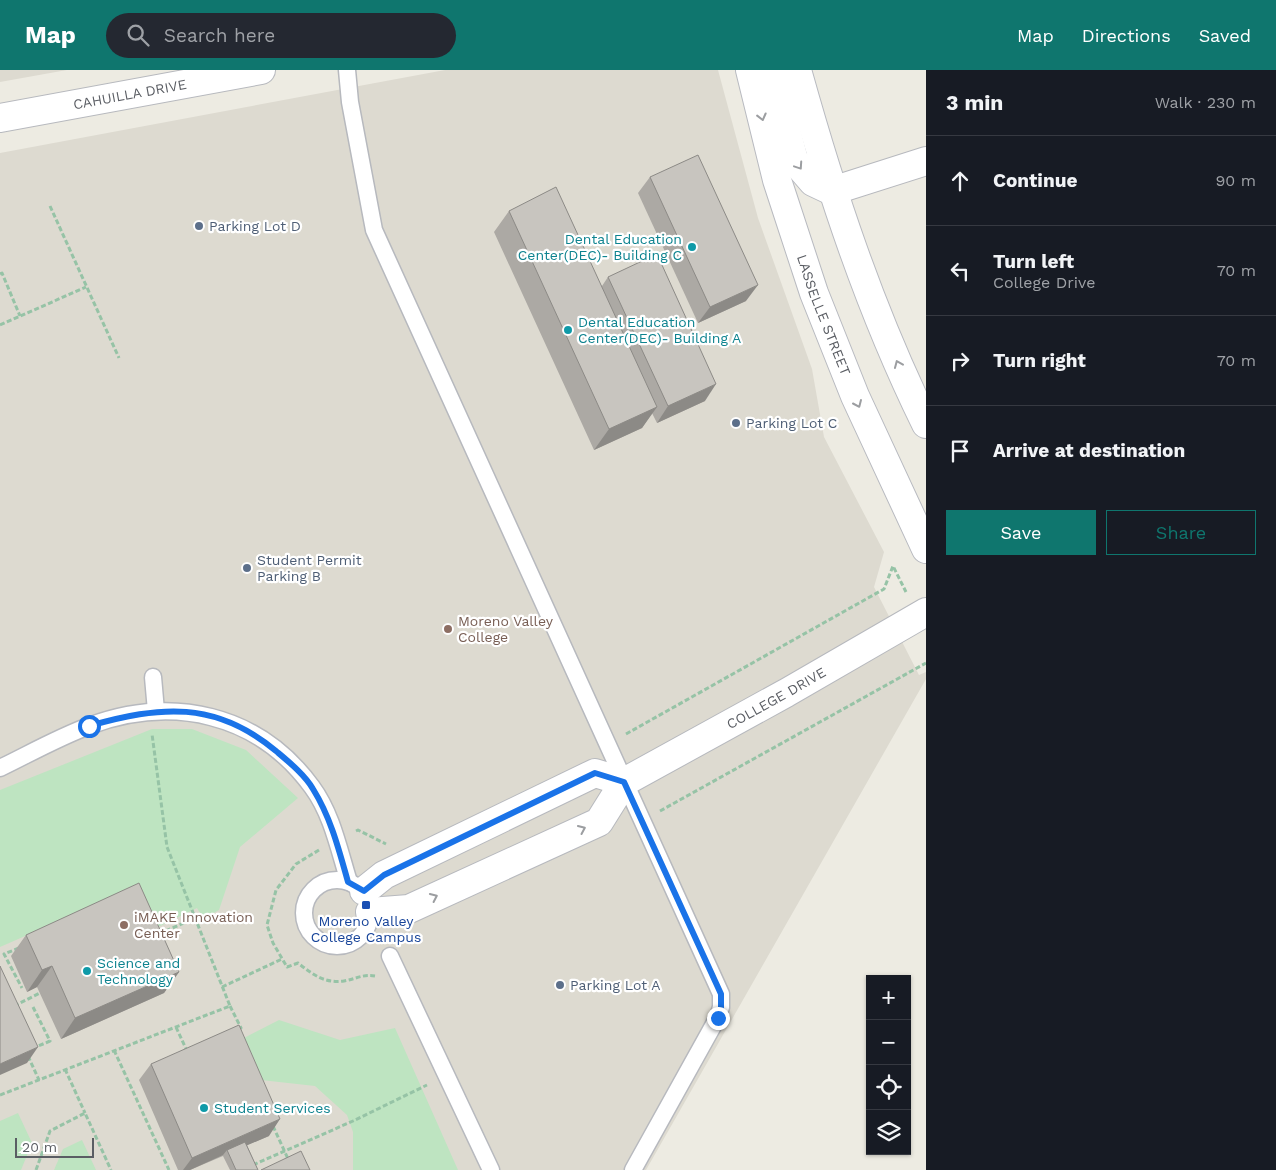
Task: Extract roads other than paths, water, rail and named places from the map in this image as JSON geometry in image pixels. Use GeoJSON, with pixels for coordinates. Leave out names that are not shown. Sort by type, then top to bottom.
{"type":"FeatureCollection","features":[{"type":"Feature","properties":{"kind":"street","name":"CAHUILLA DRIVE"},"geometry":{"type":"LineString","coordinates":[[0,118],[261,70]]}},
{"type":"Feature","properties":{"kind":"street","name":"LASSELLE STREET"},"geometry":{"type":"LineString","coordinates":[[750,70],[777,180],[814,293],[855,396],[926,549]]}},
{"type":"Feature","properties":{"kind":"street"},"geometry":{"type":"LineString","coordinates":[[770,70],[794,160],[813,182],[832,191],[926,161]]}},
{"type":"Feature","properties":{"kind":"street"},"geometry":{"type":"LineString","coordinates":[[797,70],[832,191],[873,306],[926,424]]}},
{"type":"Feature","properties":{"kind":"street","name":"COLLEGE DRIVE"},"geometry":{"type":"LineString","coordinates":[[361,895],[409,909],[599,822],[624,782],[926,612]]}},
{"type":"Feature","properties":{"kind":"street"},"geometry":{"type":"LineString","coordinates":[[361,895],[384,875],[595,773],[624,782]]}},
{"type":"Feature","properties":{"kind":"lane"},"geometry":{"type":"LineString","coordinates":[[347,70],[350,102],[374,230],[721,994],[721,1007],[718,1018],[633,1170]]}},
{"type":"Feature","properties":{"kind":"lane"},"geometry":{"type":"LineString","coordinates":[[153,677],[156,711]]}},
{"type":"Feature","properties":{"kind":"lane"},"geometry":{"type":"LineString","coordinates":[[0,768],[89,726],[156,711],[196,712],[229,722],[261,739],[288,761],[312,787],[331,823],[361,895]]}},
{"type":"Feature","properties":{"kind":"lane"},"geometry":{"type":"LineString","coordinates":[[390,956],[491,1170]]}},
{"type":"Feature","properties":{"kind":"place","name":"Parking Lot D"},"geometry":{"type":"Point","coordinates":[199,226]}},
{"type":"Feature","properties":{"kind":"place","name":"Dental Education Center(DEC)- Building C"},"geometry":{"type":"Point","coordinates":[692,247]}},
{"type":"Feature","properties":{"kind":"place","name":"Dental Education Center(DEC)- Building A"},"geometry":{"type":"Point","coordinates":[568,330]}},
{"type":"Feature","properties":{"kind":"place","name":"Parking Lot C"},"geometry":{"type":"Point","coordinates":[736,423]}},
{"type":"Feature","properties":{"kind":"place","name":"Student Permit Parking B"},"geometry":{"type":"Point","coordinates":[247,568]}},
{"type":"Feature","properties":{"kind":"place","name":"Moreno Valley College"},"geometry":{"type":"Point","coordinates":[448,629]}},
{"type":"Feature","properties":{"kind":"place","name":"Moreno Valley College Campus"},"geometry":{"type":"Point","coordinates":[366,905]}},
{"type":"Feature","properties":{"kind":"place","name":"iMAKE Innovation Center"},"geometry":{"type":"Point","coordinates":[124,925]}},
{"type":"Feature","properties":{"kind":"place","name":"Science and Technology"},"geometry":{"type":"Point","coordinates":[87,971]}},
{"type":"Feature","properties":{"kind":"place","name":"Parking Lot A"},"geometry":{"type":"Point","coordinates":[560,985]}},
{"type":"Feature","properties":{"kind":"place","name":"Student Services"},"geometry":{"type":"Point","coordinates":[204,1108]}}]}
